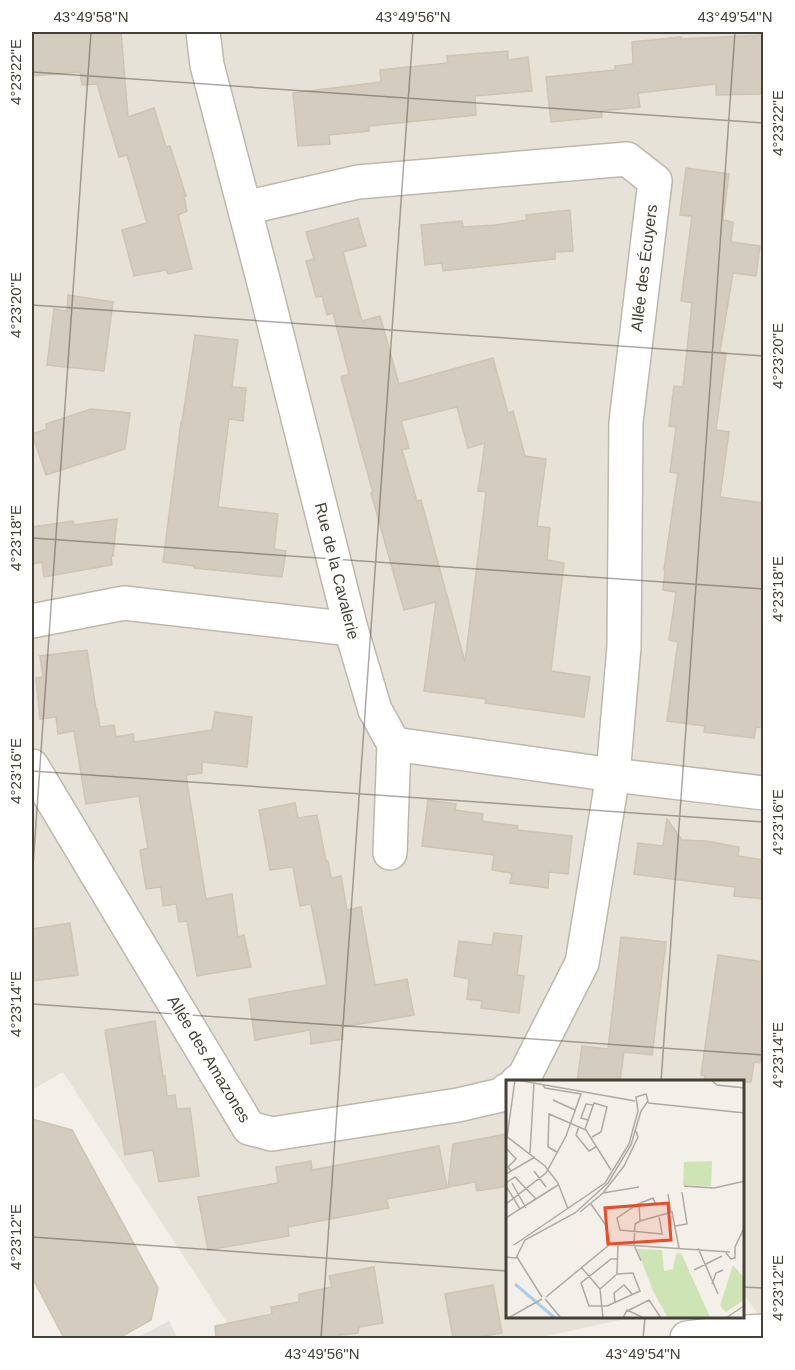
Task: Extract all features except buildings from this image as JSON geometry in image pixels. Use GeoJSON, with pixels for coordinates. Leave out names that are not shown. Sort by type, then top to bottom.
{"type":"FeatureCollection","features":[{"type":"Feature","properties":{"kind":"street","name":"Rue de la Cavalerie"},"geometry":{"type":"LineString","coordinates":[[203,32],[207,65],[351,629],[375,710],[394,744]]}},
{"type":"Feature","properties":{"kind":"street","name":"Allée des Écuyers"},"geometry":{"type":"LineString","coordinates":[[245,208],[358,182],[627,159],[655,181],[626,422],[624,647],[613,775]]}},
{"type":"Feature","properties":{"kind":"street"},"geometry":{"type":"LineString","coordinates":[[32,621],[124,603],[351,629]]}},
{"type":"Feature","properties":{"kind":"street"},"geometry":{"type":"LineString","coordinates":[[390,853],[394,744],[613,775],[764,793]]}},
{"type":"Feature","properties":{"kind":"street","name":"Allée des Amazones"},"geometry":{"type":"LineString","coordinates":[[32,766],[249,1128],[272,1134],[458,1106],[501,1095],[506,1091]]}},
{"type":"Feature","properties":{"kind":"street"},"geometry":{"type":"LineString","coordinates":[[520,1080],[524,1077],[582,963],[613,775]]}},
{"type":"Feature","properties":{"kind":"street"},"geometry":{"type":"LineString","coordinates":[[687,1338],[729,1332],[764,1331]]}},
{"type":"Feature","properties":{"kind":"shaded area"},"geometry":{"type":"Polygon","coordinates":[[[32,32],[763,32],[763,1321],[744,1294],[744,1080],[506,1080],[506,1319],[624,1319],[538,1338],[237,1338],[63,1072],[32,1090],[32,32]]]}},
{"type":"Feature","properties":{"kind":"shaded area"},"geometry":{"type":"Polygon","coordinates":[[[169,1321],[177,1338],[136,1338],[169,1321]]]}}]}
